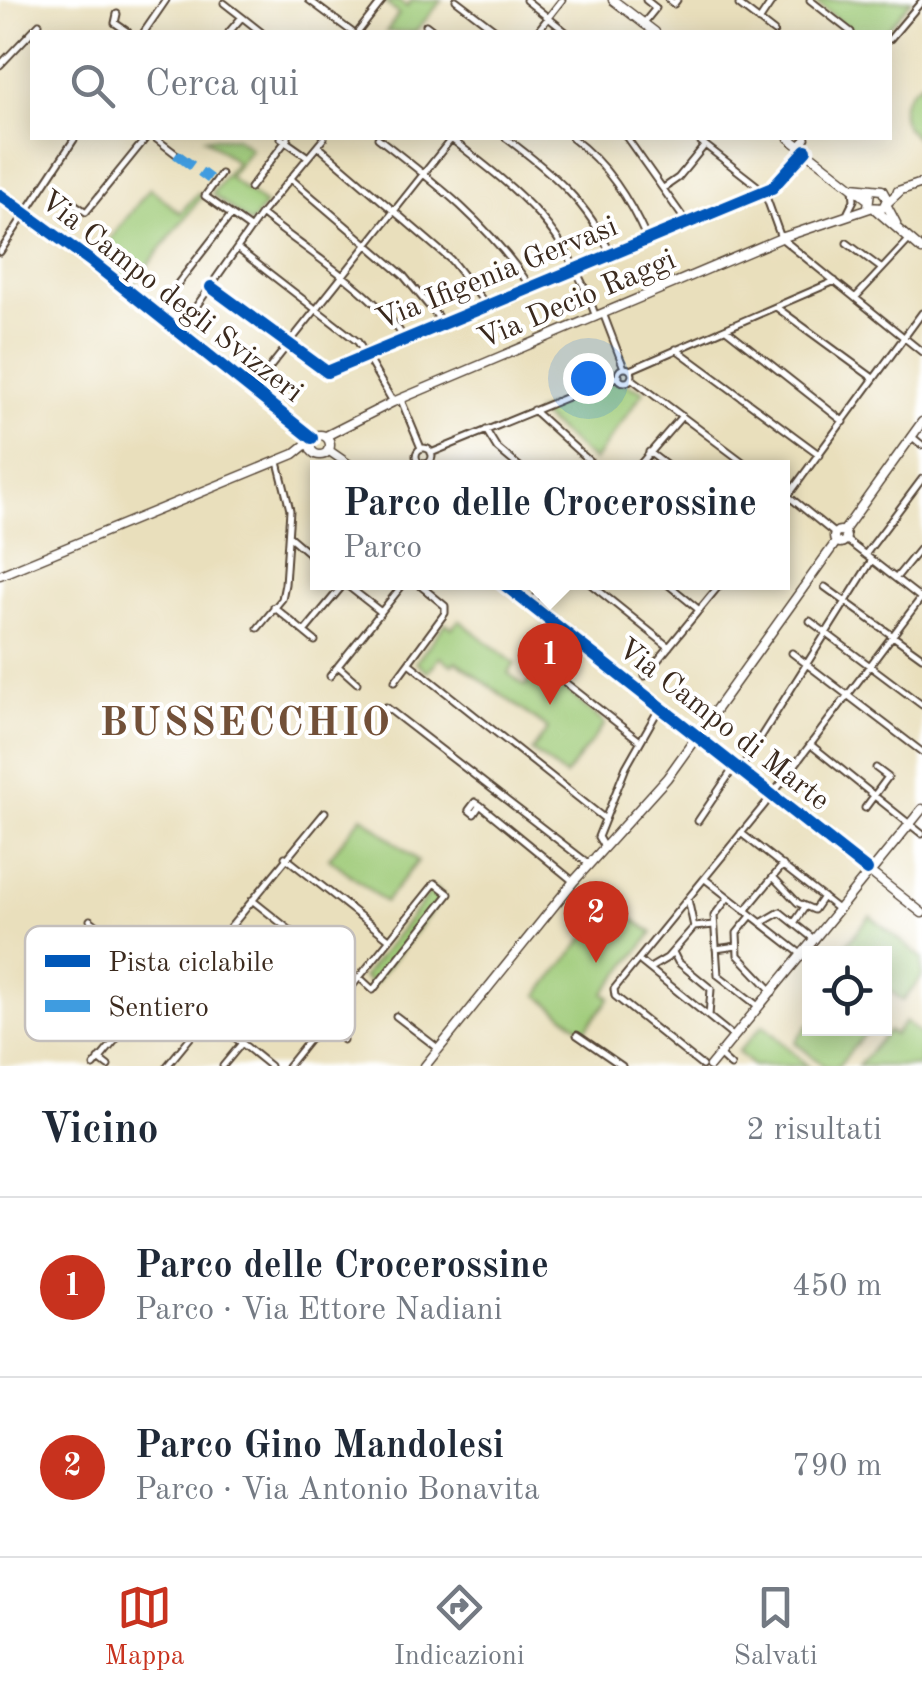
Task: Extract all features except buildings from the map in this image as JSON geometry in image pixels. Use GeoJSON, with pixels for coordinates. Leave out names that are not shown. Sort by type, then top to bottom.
{"type":"FeatureCollection","features":[{"type":"Feature","properties":{"kind":"main road"},"geometry":{"type":"LineString","coordinates":[[613,0],[651,30]]}},
{"type":"Feature","properties":{"kind":"main road"},"geometry":{"type":"LineString","coordinates":[[803,144],[922,250]]}},
{"type":"Feature","properties":{"kind":"main road","name":"Via Decio Raggi"},"geometry":{"type":"LineString","coordinates":[[870,202],[886,204],[900,191],[922,183]]}},
{"type":"Feature","properties":{"kind":"main road"},"geometry":{"type":"LineString","coordinates":[[882,190],[898,226]]}},
{"type":"Feature","properties":{"kind":"main road","name":"Via Decio Raggi"},"geometry":{"type":"LineString","coordinates":[[312,440],[396,400],[848,212],[870,202],[882,190],[900,191]]}},
{"type":"Feature","properties":{"kind":"main road","name":"Via Campo degli Svizzeri"},"geometry":{"type":"LineString","coordinates":[[0,195],[312,440]]}},
{"type":"Feature","properties":{"kind":"main road"},"geometry":{"type":"LineString","coordinates":[[427,1065],[574,881],[667,778],[922,422]]}},
{"type":"Feature","properties":{"kind":"main road"},"geometry":{"type":"LineString","coordinates":[[326,436],[328,450],[342,460]]}},
{"type":"Feature","properties":{"kind":"main road"},"geometry":{"type":"LineString","coordinates":[[0,576],[294,454],[312,440],[316,454]]}},
{"type":"Feature","properties":{"kind":"main road"},"geometry":{"type":"LineString","coordinates":[[294,454],[328,450]]}},
{"type":"Feature","properties":{"kind":"main road","name":"Via Campo di Marte"},"geometry":{"type":"LineString","coordinates":[[511,590],[922,912]]}},
{"type":"Feature","properties":{"kind":"main road"},"geometry":{"type":"LineString","coordinates":[[810,946],[922,809]]}},
{"type":"Feature","properties":{"kind":"main road"},"geometry":{"type":"LineString","coordinates":[[710,1066],[802,955]]}},
{"type":"Feature","properties":{"kind":"street"},"geometry":{"type":"LineString","coordinates":[[145,30],[166,0]]}},
{"type":"Feature","properties":{"kind":"street"},"geometry":{"type":"LineString","coordinates":[[309,0],[352,30]]}},
{"type":"Feature","properties":{"kind":"street"},"geometry":{"type":"LineString","coordinates":[[357,30],[382,0]]}},
{"type":"Feature","properties":{"kind":"street"},"geometry":{"type":"LineString","coordinates":[[456,0],[495,30]]}},
{"type":"Feature","properties":{"kind":"street"},"geometry":{"type":"LineString","coordinates":[[526,0],[563,30]]}},
{"type":"Feature","properties":{"kind":"street"},"geometry":{"type":"LineString","coordinates":[[539,30],[562,0]]}},
{"type":"Feature","properties":{"kind":"street"},"geometry":{"type":"LineString","coordinates":[[643,24],[656,8],[646,0]]}},
{"type":"Feature","properties":{"kind":"street"},"geometry":{"type":"LineString","coordinates":[[668,0],[674,4],[677,0]]}},
{"type":"Feature","properties":{"kind":"street"},"geometry":{"type":"LineString","coordinates":[[759,21],[773,0]]}},
{"type":"Feature","properties":{"kind":"street"},"geometry":{"type":"LineString","coordinates":[[810,0],[848,30]]}},
{"type":"Feature","properties":{"kind":"street"},"geometry":{"type":"LineString","coordinates":[[892,37],[922,1]]}},
{"type":"Feature","properties":{"kind":"street"},"geometry":{"type":"LineString","coordinates":[[224,3],[258,30]]}},
{"type":"Feature","properties":{"kind":"street"},"geometry":{"type":"LineString","coordinates":[[739,5],[771,30]]}},
{"type":"Feature","properties":{"kind":"street"},"geometry":{"type":"LineString","coordinates":[[117,14],[116,24],[125,30]]}},
{"type":"Feature","properties":{"kind":"street"},"geometry":{"type":"LineString","coordinates":[[231,30],[242,17]]}},
{"type":"Feature","properties":{"kind":"street"},"geometry":{"type":"LineString","coordinates":[[33,30],[39,24]]}},
{"type":"Feature","properties":{"kind":"street"},"geometry":{"type":"LineString","coordinates":[[426,25],[432,30]]}},
{"type":"Feature","properties":{"kind":"street"},"geometry":{"type":"LineString","coordinates":[[0,65],[30,33]]}},
{"type":"Feature","properties":{"kind":"street"},"geometry":{"type":"LineString","coordinates":[[0,252],[74,140]]}},
{"type":"Feature","properties":{"kind":"street"},"geometry":{"type":"LineString","coordinates":[[70,202],[86,212],[144,140]]}},
{"type":"Feature","properties":{"kind":"street"},"geometry":{"type":"LineString","coordinates":[[158,140],[176,154]]}},
{"type":"Feature","properties":{"kind":"street"},"geometry":{"type":"LineString","coordinates":[[250,188],[284,140]]}},
{"type":"Feature","properties":{"kind":"street"},"geometry":{"type":"LineString","coordinates":[[286,140],[308,157]]}},
{"type":"Feature","properties":{"kind":"street"},"geometry":{"type":"LineString","coordinates":[[179,332],[250,229],[322,140]]}},
{"type":"Feature","properties":{"kind":"street"},"geometry":{"type":"LineString","coordinates":[[381,140],[474,214],[509,254],[531,288]]}},
{"type":"Feature","properties":{"kind":"street"},"geometry":{"type":"LineString","coordinates":[[252,390],[449,140]]}},
{"type":"Feature","properties":{"kind":"street"},"geometry":{"type":"LineString","coordinates":[[453,140],[529,203],[564,242],[631,378],[740,460]]}},
{"type":"Feature","properties":{"kind":"street"},"geometry":{"type":"LineString","coordinates":[[508,140],[570,191],[601,232],[611,254]]}},
{"type":"Feature","properties":{"kind":"street"},"geometry":{"type":"LineString","coordinates":[[575,140],[596,156],[633,209],[647,239]]}},
{"type":"Feature","properties":{"kind":"street"},"geometry":{"type":"LineString","coordinates":[[628,140],[687,223]]}},
{"type":"Feature","properties":{"kind":"street"},"geometry":{"type":"LineString","coordinates":[[699,140],[764,191],[781,238],[922,352]]}},
{"type":"Feature","properties":{"kind":"street","name":"Via Ifigenia Gervasi"},"geometry":{"type":"LineString","coordinates":[[211,287],[327,372],[764,191],[779,183],[803,144]]}},
{"type":"Feature","properties":{"kind":"street"},"geometry":{"type":"LineString","coordinates":[[664,187],[678,178],[705,145]]}},
{"type":"Feature","properties":{"kind":"street"},"geometry":{"type":"LineString","coordinates":[[318,146],[451,260],[488,307]]}},
{"type":"Feature","properties":{"kind":"street"},"geometry":{"type":"LineString","coordinates":[[221,174],[204,196],[250,229]]}},
{"type":"Feature","properties":{"kind":"street"},"geometry":{"type":"LineString","coordinates":[[290,179],[368,242],[419,290],[443,323]]}},
{"type":"Feature","properties":{"kind":"street"},"geometry":{"type":"LineString","coordinates":[[848,212],[854,200],[851,187]]}},
{"type":"Feature","properties":{"kind":"street"},"geometry":{"type":"LineString","coordinates":[[155,313],[231,214]]}},
{"type":"Feature","properties":{"kind":"street"},"geometry":{"type":"LineString","coordinates":[[262,214],[396,324],[405,340]]}},
{"type":"Feature","properties":{"kind":"street"},"geometry":{"type":"LineString","coordinates":[[855,298],[910,239]]}},
{"type":"Feature","properties":{"kind":"street"},"geometry":{"type":"LineString","coordinates":[[847,242],[882,270]]}},
{"type":"Feature","properties":{"kind":"street"},"geometry":{"type":"LineString","coordinates":[[238,249],[367,354],[421,448],[431,453],[834,281]]}},
{"type":"Feature","properties":{"kind":"street"},"geometry":{"type":"LineString","coordinates":[[776,307],[873,378]]}},
{"type":"Feature","properties":{"kind":"street"},"geometry":{"type":"LineString","coordinates":[[790,488],[820,454],[922,313]]}},
{"type":"Feature","properties":{"kind":"street"},"geometry":{"type":"LineString","coordinates":[[726,329],[844,422]]}},
{"type":"Feature","properties":{"kind":"street"},"geometry":{"type":"LineString","coordinates":[[676,348],[820,454]]}},
{"type":"Feature","properties":{"kind":"street"},"geometry":{"type":"LineString","coordinates":[[619,376],[623,381],[631,378]]}},
{"type":"Feature","properties":{"kind":"street"},"geometry":{"type":"LineString","coordinates":[[532,410],[588,460]]}},
{"type":"Feature","properties":{"kind":"street"},"geometry":{"type":"LineString","coordinates":[[643,460],[682,416]]}},
{"type":"Feature","properties":{"kind":"street"},"geometry":{"type":"LineString","coordinates":[[486,430],[497,448],[511,460]]}},
{"type":"Feature","properties":{"kind":"street"},"geometry":{"type":"LineString","coordinates":[[911,436],[922,444]]}},
{"type":"Feature","properties":{"kind":"street"},"geometry":{"type":"LineString","coordinates":[[417,460],[421,448]]}},
{"type":"Feature","properties":{"kind":"street"},"geometry":{"type":"LineString","coordinates":[[649,452],[660,460]]}},
{"type":"Feature","properties":{"kind":"street"},"geometry":{"type":"LineString","coordinates":[[429,460],[431,453]]}},
{"type":"Feature","properties":{"kind":"street"},"geometry":{"type":"LineString","coordinates":[[258,628],[285,584],[290,510],[278,460]]}},
{"type":"Feature","properties":{"kind":"street"},"geometry":{"type":"LineString","coordinates":[[865,555],[922,479]]}},
{"type":"Feature","properties":{"kind":"street"},"geometry":{"type":"LineString","coordinates":[[702,1066],[613,995],[922,598],[790,496]]}},
{"type":"Feature","properties":{"kind":"street"},"geometry":{"type":"LineString","coordinates":[[288,536],[310,554]]}},
{"type":"Feature","properties":{"kind":"street"},"geometry":{"type":"LineString","coordinates":[[896,578],[922,546]]}},
{"type":"Feature","properties":{"kind":"street"},"geometry":{"type":"LineString","coordinates":[[698,821],[738,768],[872,560]]}},
{"type":"Feature","properties":{"kind":"street"},"geometry":{"type":"LineString","coordinates":[[825,586],[922,656]]}},
{"type":"Feature","properties":{"kind":"street"},"geometry":{"type":"LineString","coordinates":[[304,632],[337,590]]}},
{"type":"Feature","properties":{"kind":"street"},"geometry":{"type":"LineString","coordinates":[[352,590],[380,612]]}},
{"type":"Feature","properties":{"kind":"street"},"geometry":{"type":"LineString","coordinates":[[330,676],[398,590]]}},
{"type":"Feature","properties":{"kind":"street"},"geometry":{"type":"LineString","coordinates":[[394,681],[445,614],[445,606],[426,590]]}},
{"type":"Feature","properties":{"kind":"street"},"geometry":{"type":"LineString","coordinates":[[530,605],[542,590]]}},
{"type":"Feature","properties":{"kind":"street"},"geometry":{"type":"LineString","coordinates":[[598,590],[669,646]]}},
{"type":"Feature","properties":{"kind":"street"},"geometry":{"type":"LineString","coordinates":[[675,590],[698,609]]}},
{"type":"Feature","properties":{"kind":"street"},"geometry":{"type":"LineString","coordinates":[[645,676],[715,590]]}},
{"type":"Feature","properties":{"kind":"street"},"geometry":{"type":"LineString","coordinates":[[274,607],[315,641]]}},
{"type":"Feature","properties":{"kind":"street"},"geometry":{"type":"LineString","coordinates":[[810,622],[922,705]]}},
{"type":"Feature","properties":{"kind":"street"},"geometry":{"type":"LineString","coordinates":[[792,652],[922,752]]}},
{"type":"Feature","properties":{"kind":"street"},"geometry":{"type":"LineString","coordinates":[[530,654],[640,741]]}},
{"type":"Feature","properties":{"kind":"street"},"geometry":{"type":"LineString","coordinates":[[410,664],[605,819]]}},
{"type":"Feature","properties":{"kind":"street"},"geometry":{"type":"LineString","coordinates":[[338,666],[357,682]]}},
{"type":"Feature","properties":{"kind":"street"},"geometry":{"type":"LineString","coordinates":[[386,707],[589,864]]}},
{"type":"Feature","properties":{"kind":"street"},"geometry":{"type":"LineString","coordinates":[[604,848],[598,837],[656,714]]}},
{"type":"Feature","properties":{"kind":"street"},"geometry":{"type":"LineString","coordinates":[[810,744],[922,834]]}},
{"type":"Feature","properties":{"kind":"street"},"geometry":{"type":"LineString","coordinates":[[865,808],[888,777],[876,768]]}},
{"type":"Feature","properties":{"kind":"street"},"geometry":{"type":"LineString","coordinates":[[480,806],[574,881]]}},
{"type":"Feature","properties":{"kind":"street"},"geometry":{"type":"LineString","coordinates":[[231,926],[325,812]]}},
{"type":"Feature","properties":{"kind":"street"},"geometry":{"type":"LineString","coordinates":[[741,833],[839,910]]}},
{"type":"Feature","properties":{"kind":"street"},"geometry":{"type":"LineString","coordinates":[[285,857],[389,940]]}},
{"type":"Feature","properties":{"kind":"street"},"geometry":{"type":"LineString","coordinates":[[773,992],[756,977],[737,946],[737,933],[784,865]]}},
{"type":"Feature","properties":{"kind":"street"},"geometry":{"type":"LineString","coordinates":[[705,878],[802,955]]}},
{"type":"Feature","properties":{"kind":"street"},"geometry":{"type":"LineString","coordinates":[[774,878],[805,907],[814,910],[824,897]]}},
{"type":"Feature","properties":{"kind":"street"},"geometry":{"type":"LineString","coordinates":[[355,983],[357,980],[389,940],[435,884],[449,894],[373,990],[357,980]]}},
{"type":"Feature","properties":{"kind":"street"},"geometry":{"type":"LineString","coordinates":[[709,1016],[711,990],[720,977],[714,916],[727,898]]}},
{"type":"Feature","properties":{"kind":"street"},"geometry":{"type":"LineString","coordinates":[[251,899],[286,926]]}},
{"type":"Feature","properties":{"kind":"street"},"geometry":{"type":"LineString","coordinates":[[688,899],[694,926]]}},
{"type":"Feature","properties":{"kind":"street"},"geometry":{"type":"LineString","coordinates":[[794,923],[805,907]]}},
{"type":"Feature","properties":{"kind":"street"},"geometry":{"type":"LineString","coordinates":[[761,924],[780,912],[815,940]]}},
{"type":"Feature","properties":{"kind":"street"},"geometry":{"type":"LineString","coordinates":[[90,920],[97,926]]}},
{"type":"Feature","properties":{"kind":"street"},"geometry":{"type":"LineString","coordinates":[[650,968],[673,952],[694,926],[714,924]]}},
{"type":"Feature","properties":{"kind":"street"},"geometry":{"type":"LineString","coordinates":[[716,948],[737,946]]}},
{"type":"Feature","properties":{"kind":"street"},"geometry":{"type":"LineString","coordinates":[[673,952],[678,962],[711,990]]}},
{"type":"Feature","properties":{"kind":"street"},"geometry":{"type":"LineString","coordinates":[[641,962],[734,1037]]}},
{"type":"Feature","properties":{"kind":"street"},"geometry":{"type":"LineString","coordinates":[[720,977],[759,1007]]}},
{"type":"Feature","properties":{"kind":"street"},"geometry":{"type":"LineString","coordinates":[[396,1016],[438,1050]]}},
{"type":"Feature","properties":{"kind":"street"},"geometry":{"type":"LineString","coordinates":[[577,1035],[622,1066]]}},
{"type":"Feature","properties":{"kind":"street"},"geometry":{"type":"LineString","coordinates":[[94,1066],[113,1041]]}},
{"type":"Feature","properties":{"kind":"street"},"geometry":{"type":"LineString","coordinates":[[167,1066],[188,1041]]}},
{"type":"Feature","properties":{"kind":"street"},"geometry":{"type":"LineString","coordinates":[[239,1041],[270,1066]]}},
{"type":"Feature","properties":{"kind":"street"},"geometry":{"type":"LineString","coordinates":[[288,1066],[308,1041]]}},
{"type":"Feature","properties":{"kind":"street"},"geometry":{"type":"LineString","coordinates":[[223,1066],[242,1043]]}},
{"type":"Feature","properties":{"kind":"street"},"geometry":{"type":"LineString","coordinates":[[719,1055],[731,1066]]}},
{"type":"Feature","properties":{"kind":"street"},"geometry":{"type":"LineString","coordinates":[[99,1059],[108,1066]]}},
{"type":"Feature","properties":{"kind":"green space"},"geometry":{"type":"Polygon","coordinates":[[[397,0],[407,7],[412,0],[442,0],[417,30],[387,30],[399,14],[384,2],[397,0]]]}},
{"type":"Feature","properties":{"kind":"green space"},"geometry":{"type":"Polygon","coordinates":[[[813,0],[912,0],[887,30],[851,30],[813,0]]]}},
{"type":"Feature","properties":{"kind":"green space"},"geometry":{"type":"Polygon","coordinates":[[[922,82],[922,142],[907,127],[902,112],[907,96],[922,82]]]}},
{"type":"Feature","properties":{"kind":"green space"},"geometry":{"type":"Polygon","coordinates":[[[208,140],[239,140],[251,149],[229,177],[265,205],[251,224],[212,194],[236,162],[208,140]]]}},
{"type":"Feature","properties":{"kind":"green space"},"geometry":{"type":"Polygon","coordinates":[[[150,188],[180,213],[198,193],[202,196],[134,283],[95,259],[150,188]]]}},
{"type":"Feature","properties":{"kind":"green space"},"geometry":{"type":"Polygon","coordinates":[[[617,380],[644,391],[595,460],[536,412],[617,380]]]}},
{"type":"Feature","properties":{"kind":"green space"},"geometry":{"type":"Polygon","coordinates":[[[459,620],[515,664],[508,673],[525,686],[540,667],[605,724],[565,776],[532,751],[548,729],[456,661],[452,665],[440,657],[428,672],[416,662],[446,623],[452,628],[459,620]]]}},
{"type":"Feature","properties":{"kind":"green space"},"geometry":{"type":"Polygon","coordinates":[[[362,816],[418,861],[385,902],[329,858],[362,816]]]}},
{"type":"Feature","properties":{"kind":"green space"},"geometry":{"type":"Polygon","coordinates":[[[434,888],[444,896],[373,985],[363,977],[434,888]]]}},
{"type":"Feature","properties":{"kind":"green space"},"geometry":{"type":"Polygon","coordinates":[[[612,905],[653,933],[604,993],[610,998],[584,1031],[538,995],[612,905]]]}},
{"type":"Feature","properties":{"kind":"green space"},"geometry":{"type":"Polygon","coordinates":[[[870,916],[922,958],[922,977],[903,1001],[892,992],[892,946],[845,946],[870,916]]]}},
{"type":"Feature","properties":{"kind":"green space"},"geometry":{"type":"Polygon","coordinates":[[[905,1022],[922,1036],[920,1066],[858,1066],[884,1036],[894,1035],[905,1022]]]}},
{"type":"Feature","properties":{"kind":"green space"},"geometry":{"type":"Polygon","coordinates":[[[763,1025],[808,1066],[753,1066],[738,1052],[763,1025]]]}},
{"type":"Feature","properties":{"kind":"green space"},"geometry":{"type":"Polygon","coordinates":[[[802,1033],[863,1036],[838,1066],[824,1066],[795,1042],[802,1033]]]}},
{"type":"Feature","properties":{"kind":"marked path"},"geometry":{"type":"LineString","coordinates":[[176,154],[210,179]]}},
{"type":"Feature","properties":{"kind":"cycle path"},"geometry":{"type":"LineString","coordinates":[[211,287],[327,372],[772,188],[806,150]]}},
{"type":"Feature","properties":{"kind":"cycle path"},"geometry":{"type":"LineString","coordinates":[[0,195],[92,262],[312,438]]}},
{"type":"Feature","properties":{"kind":"cycle path"},"geometry":{"type":"LineString","coordinates":[[511,590],[867,870]]}},
{"type":"Feature","properties":{"kind":"place","name":"Parco delle Crocerossine"},"geometry":{"type":"Point","coordinates":[550,705]}},
{"type":"Feature","properties":{"kind":"place","name":"Parco Gino Mandolesi"},"geometry":{"type":"Point","coordinates":[596,963]}},
{"type":"Feature","properties":{"kind":"district","name":"BUSSECCHIO"},"geometry":{"type":"Point","coordinates":[246,725]}}]}
